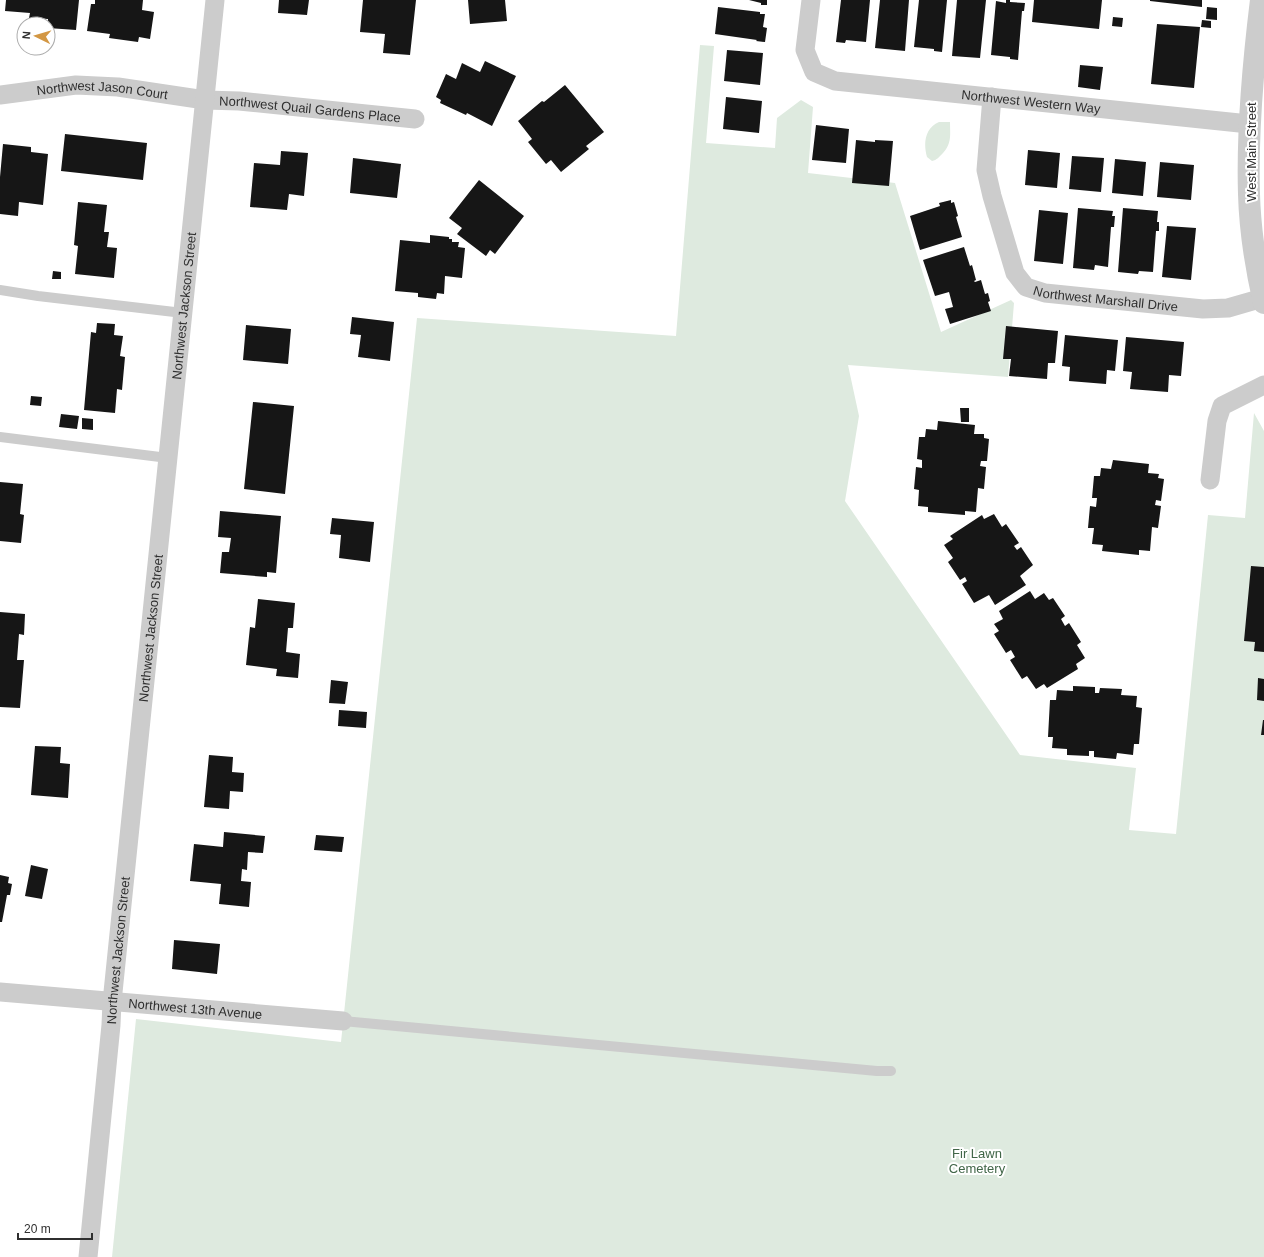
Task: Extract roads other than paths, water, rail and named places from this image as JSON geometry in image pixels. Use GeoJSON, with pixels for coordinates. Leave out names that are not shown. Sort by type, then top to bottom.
{"type":"FeatureCollection","features":[{"type":"Feature","properties":{"kind":"street","name":"Northwest Jackson Street"},"geometry":{"type":"LineString","coordinates":[[88,1257],[112,1002],[215,0]]}},
{"type":"Feature","properties":{"kind":"street","name":"Northwest Western Way"},"geometry":{"type":"LineString","coordinates":[[811,0],[805,50],[814,72],[836,81],[1249,124]]}},
{"type":"Feature","properties":{"kind":"street","name":"West Main Street"},"geometry":{"type":"LineString","coordinates":[[1261,0],[1259,59],[1249,124],[1249,196],[1257,266],[1263,300]]}},
{"type":"Feature","properties":{"kind":"street","name":"Northwest Jason Court"},"geometry":{"type":"LineString","coordinates":[[0,95],[76,85],[118,87],[205,100]]}},
{"type":"Feature","properties":{"kind":"street","name":"Northwest Marshall Drive"},"geometry":{"type":"LineString","coordinates":[[992,97],[986,170],[992,196],[1015,273],[1026,287],[1045,293],[1203,310],[1228,308],[1263,300]]}},
{"type":"Feature","properties":{"kind":"street","name":"Northwest Quail Gardens Place"},"geometry":{"type":"LineString","coordinates":[[205,100],[239,101],[416,119]]}},
{"type":"Feature","properties":{"kind":"street"},"geometry":{"type":"LineString","coordinates":[[1210,480],[1217,421],[1222,406],[1264,385]]}},
{"type":"Feature","properties":{"kind":"street","name":"Northwest 13th Avenue"},"geometry":{"type":"LineString","coordinates":[[0,992],[343,1021]]}},
{"type":"Feature","properties":{"kind":"lane"},"geometry":{"type":"LineString","coordinates":[[0,290],[38,296],[183,313]]}},
{"type":"Feature","properties":{"kind":"lane"},"geometry":{"type":"LineString","coordinates":[[0,437],[168,458]]}},
{"type":"Feature","properties":{"kind":"lane"},"geometry":{"type":"LineString","coordinates":[[343,1021],[891,1071]]}},
{"type":"Feature","properties":{"kind":"park label","name":"Fir Lawn Cemetery"},"geometry":{"type":"Point","coordinates":[977,1160]}}]}
